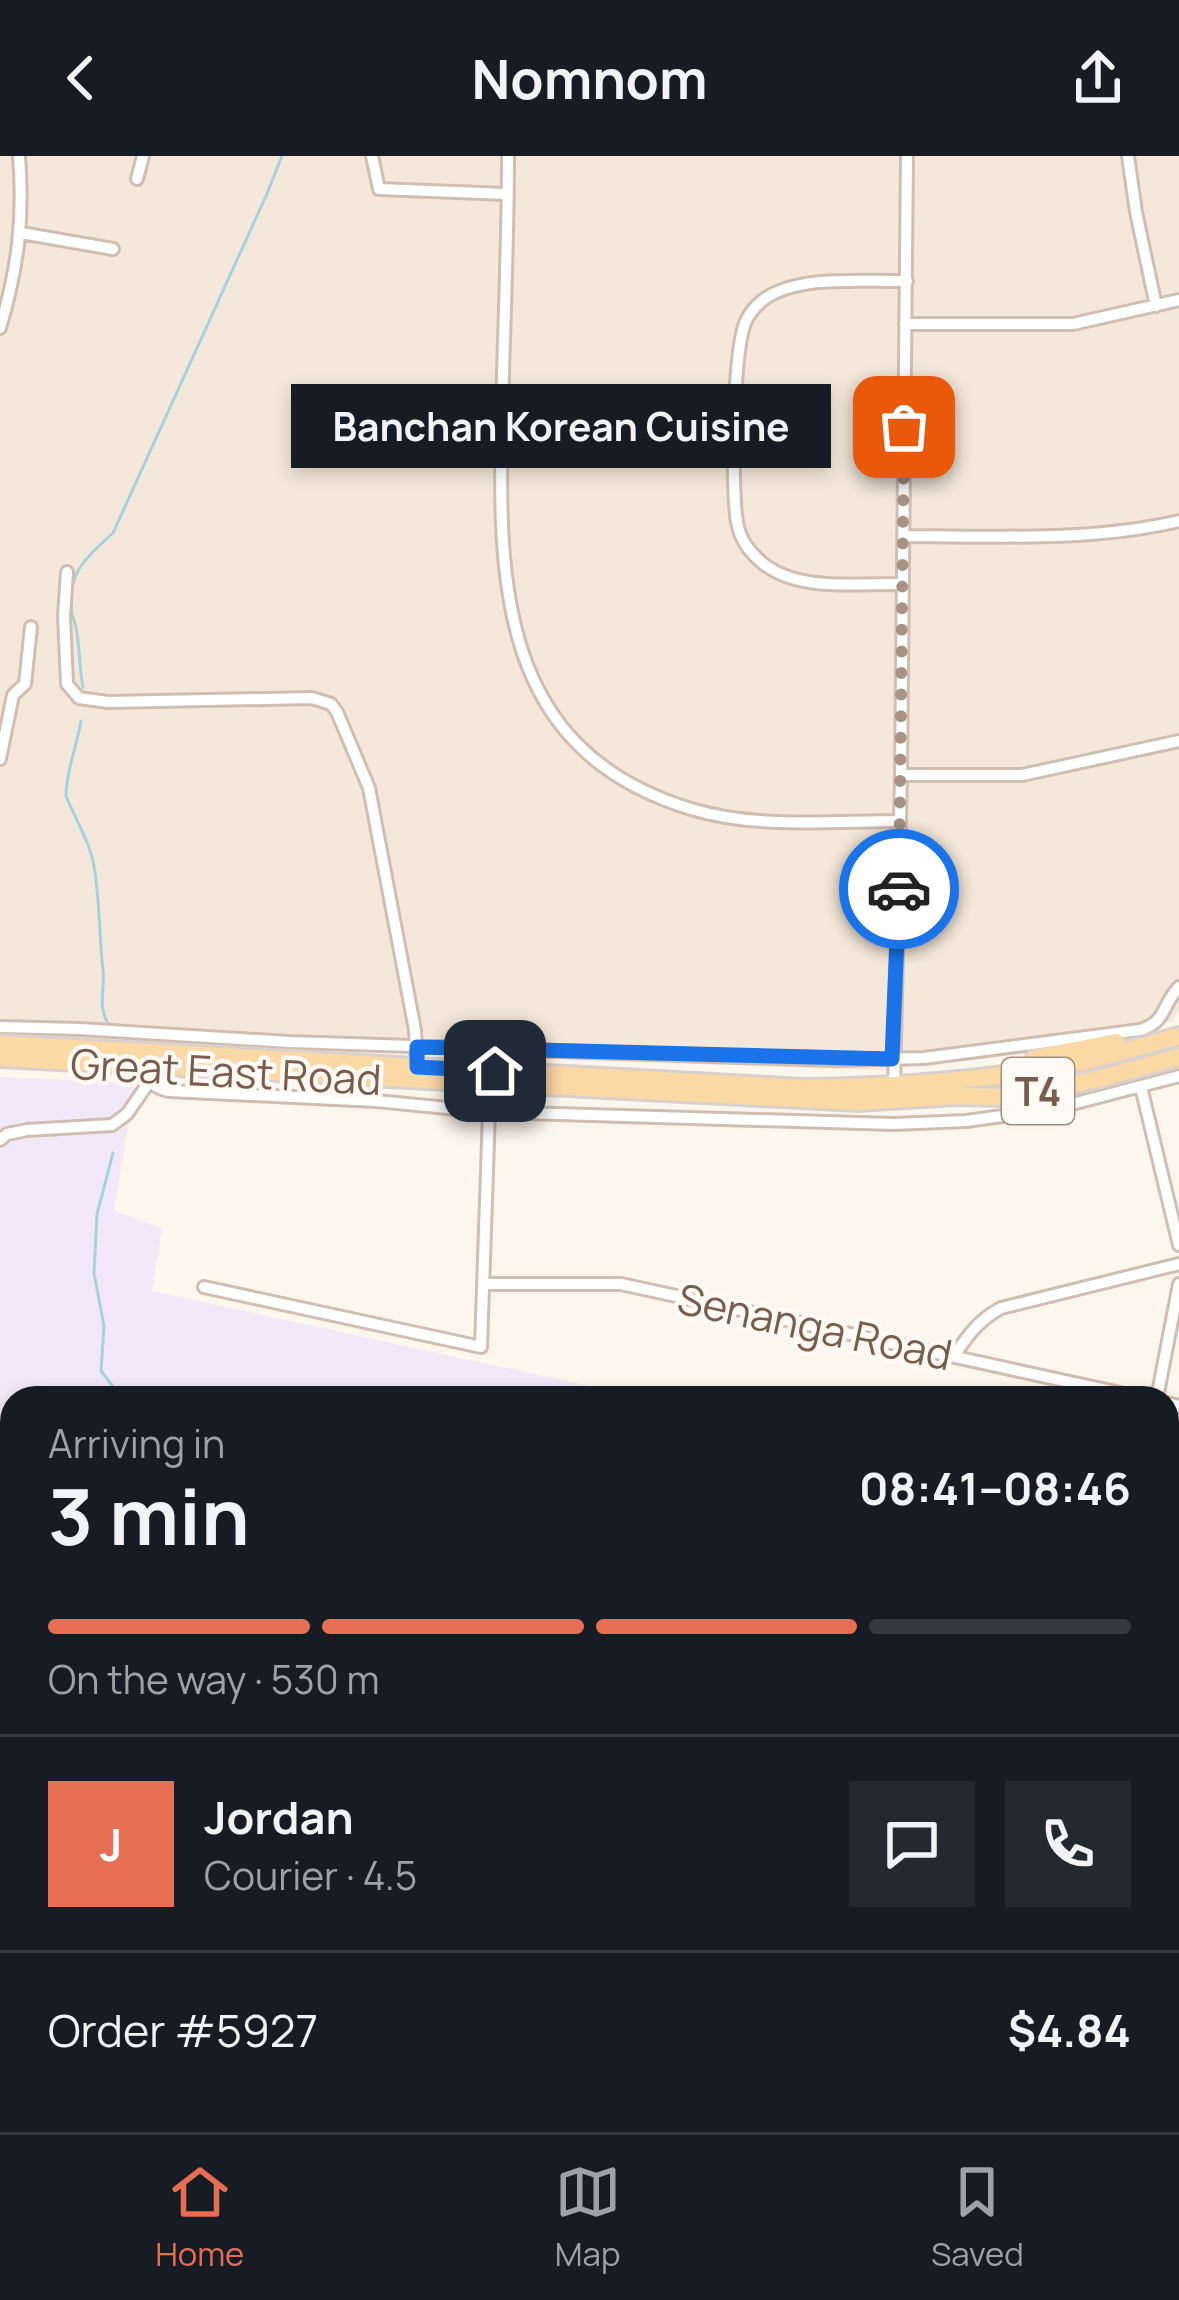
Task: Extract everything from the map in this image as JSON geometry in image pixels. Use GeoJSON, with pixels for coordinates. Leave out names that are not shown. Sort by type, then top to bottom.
{"type":"FeatureCollection","features":[{"type":"Feature","properties":{"kind":"main road","name":"Great East Road"},"geometry":{"type":"LineString","coordinates":[[955,1088],[998,1066],[1142,1037],[1179,1024]]}},
{"type":"Feature","properties":{"kind":"main road","name":"Great East Road"},"geometry":{"type":"LineString","coordinates":[[0,1058],[745,1099],[894,1094],[1083,1072],[1179,1040]]}},
{"type":"Feature","properties":{"kind":"main road","name":"Great East Road"},"geometry":{"type":"LineString","coordinates":[[0,1044],[894,1094]]}},
{"type":"Feature","properties":{"kind":"main road","name":"Great East Road"},"geometry":{"type":"LineString","coordinates":[[955,1088],[1004,1097],[1179,1057]]}},
{"type":"Feature","properties":{"kind":"street"},"geometry":{"type":"LineString","coordinates":[[0,328],[21,233],[19,156]]}},
{"type":"Feature","properties":{"kind":"street"},"geometry":{"type":"LineString","coordinates":[[137,179],[142,156]]}},
{"type":"Feature","properties":{"kind":"street"},"geometry":{"type":"LineString","coordinates":[[372,156],[379,188],[507,194]]}},
{"type":"Feature","properties":{"kind":"street"},"geometry":{"type":"LineString","coordinates":[[508,156],[501,546],[512,618],[537,686],[584,752],[633,785],[694,810],[741,818],[899,821]]}},
{"type":"Feature","properties":{"kind":"street"},"geometry":{"type":"LineString","coordinates":[[894,1124],[907,156]]}},
{"type":"Feature","properties":{"kind":"street"},"geometry":{"type":"LineString","coordinates":[[1128,156],[1156,305]]}},
{"type":"Feature","properties":{"kind":"street"},"geometry":{"type":"LineString","coordinates":[[21,233],[113,249]]}},
{"type":"Feature","properties":{"kind":"street"},"geometry":{"type":"LineString","coordinates":[[902,584],[818,583],[790,578],[764,565],[744,544],[736,520],[734,431],[740,341],[746,320],[760,302],[783,288],[808,283],[907,281]]}},
{"type":"Feature","properties":{"kind":"street"},"geometry":{"type":"LineString","coordinates":[[905,324],[1073,324],[1179,300]]}},
{"type":"Feature","properties":{"kind":"street"},"geometry":{"type":"LineString","coordinates":[[502,428],[734,431]]}},
{"type":"Feature","properties":{"kind":"street"},"geometry":{"type":"LineString","coordinates":[[903,536],[1066,537],[1179,520]]}},
{"type":"Feature","properties":{"kind":"street"},"geometry":{"type":"LineString","coordinates":[[67,572],[67,684],[79,698],[109,702],[312,698],[332,704],[369,788],[417,1067]]}},
{"type":"Feature","properties":{"kind":"street"},"geometry":{"type":"LineString","coordinates":[[0,759],[13,695],[25,684],[31,628]]}},
{"type":"Feature","properties":{"kind":"street"},"geometry":{"type":"LineString","coordinates":[[901,775],[1022,775],[1179,741]]}},
{"type":"Feature","properties":{"kind":"street"},"geometry":{"type":"LineString","coordinates":[[0,1027],[417,1047],[892,1059],[1140,1030],[1160,1020],[1179,987]]}},
{"type":"Feature","properties":{"kind":"street"},"geometry":{"type":"LineString","coordinates":[[136,1065],[149,1082],[169,1091],[489,1112],[894,1124],[1024,1113],[1179,1076]]}},
{"type":"Feature","properties":{"kind":"street"},"geometry":{"type":"LineString","coordinates":[[0,1140],[27,1130],[112,1125],[127,1114],[149,1082]]}},
{"type":"Feature","properties":{"kind":"street"},"geometry":{"type":"LineString","coordinates":[[1141,1087],[1179,1245]]}},
{"type":"Feature","properties":{"kind":"street"},"geometry":{"type":"LineString","coordinates":[[204,1287],[481,1347],[489,1112]]}},
{"type":"Feature","properties":{"kind":"street"},"geometry":{"type":"LineString","coordinates":[[954,1356],[972,1329],[1001,1308],[1179,1264]]}},
{"type":"Feature","properties":{"kind":"street","name":"Senanga Road"},"geometry":{"type":"LineString","coordinates":[[484,1284],[621,1284],[1089,1386]]}},
{"type":"Feature","properties":{"kind":"street"},"geometry":{"type":"LineString","coordinates":[[1159,1386],[1179,1284]]}},
{"type":"Feature","properties":{"kind":"shaded area"},"geometry":{"type":"Polygon","coordinates":[[[0,156],[1179,156],[1179,1010],[1171,1022],[998,1057],[876,1070],[0,1034],[0,156]]]}},
{"type":"Feature","properties":{"kind":"shaded area"},"geometry":{"type":"Polygon","coordinates":[[[0,1077],[135,1083],[114,1211],[162,1229],[152,1291],[590,1386],[0,1386],[0,1077]]]}},
{"type":"Feature","properties":{"kind":"waterway"},"geometry":{"type":"LineString","coordinates":[[83,687],[71,608],[76,574],[113,533],[282,156]]}},
{"type":"Feature","properties":{"kind":"waterway"},"geometry":{"type":"LineString","coordinates":[[81,721],[66,796],[94,866],[102,1005],[109,1025]]}},
{"type":"Feature","properties":{"kind":"waterway"},"geometry":{"type":"LineString","coordinates":[[113,1153],[97,1214],[94,1273],[104,1326],[101,1371],[113,1386]]}},
{"type":"Feature","properties":{"kind":"way so far"},"geometry":{"type":"LineString","coordinates":[[899,889],[904,427]]}},
{"type":"Feature","properties":{"kind":"place","name":"Banchan Korean Cuisine"},"geometry":{"type":"Point","coordinates":[904,427]}},
{"type":"Feature","properties":{"kind":"route"},"geometry":{"type":"LineString","coordinates":[[495,1071],[417,1067],[417,1047],[892,1059],[899,889]]}}]}
